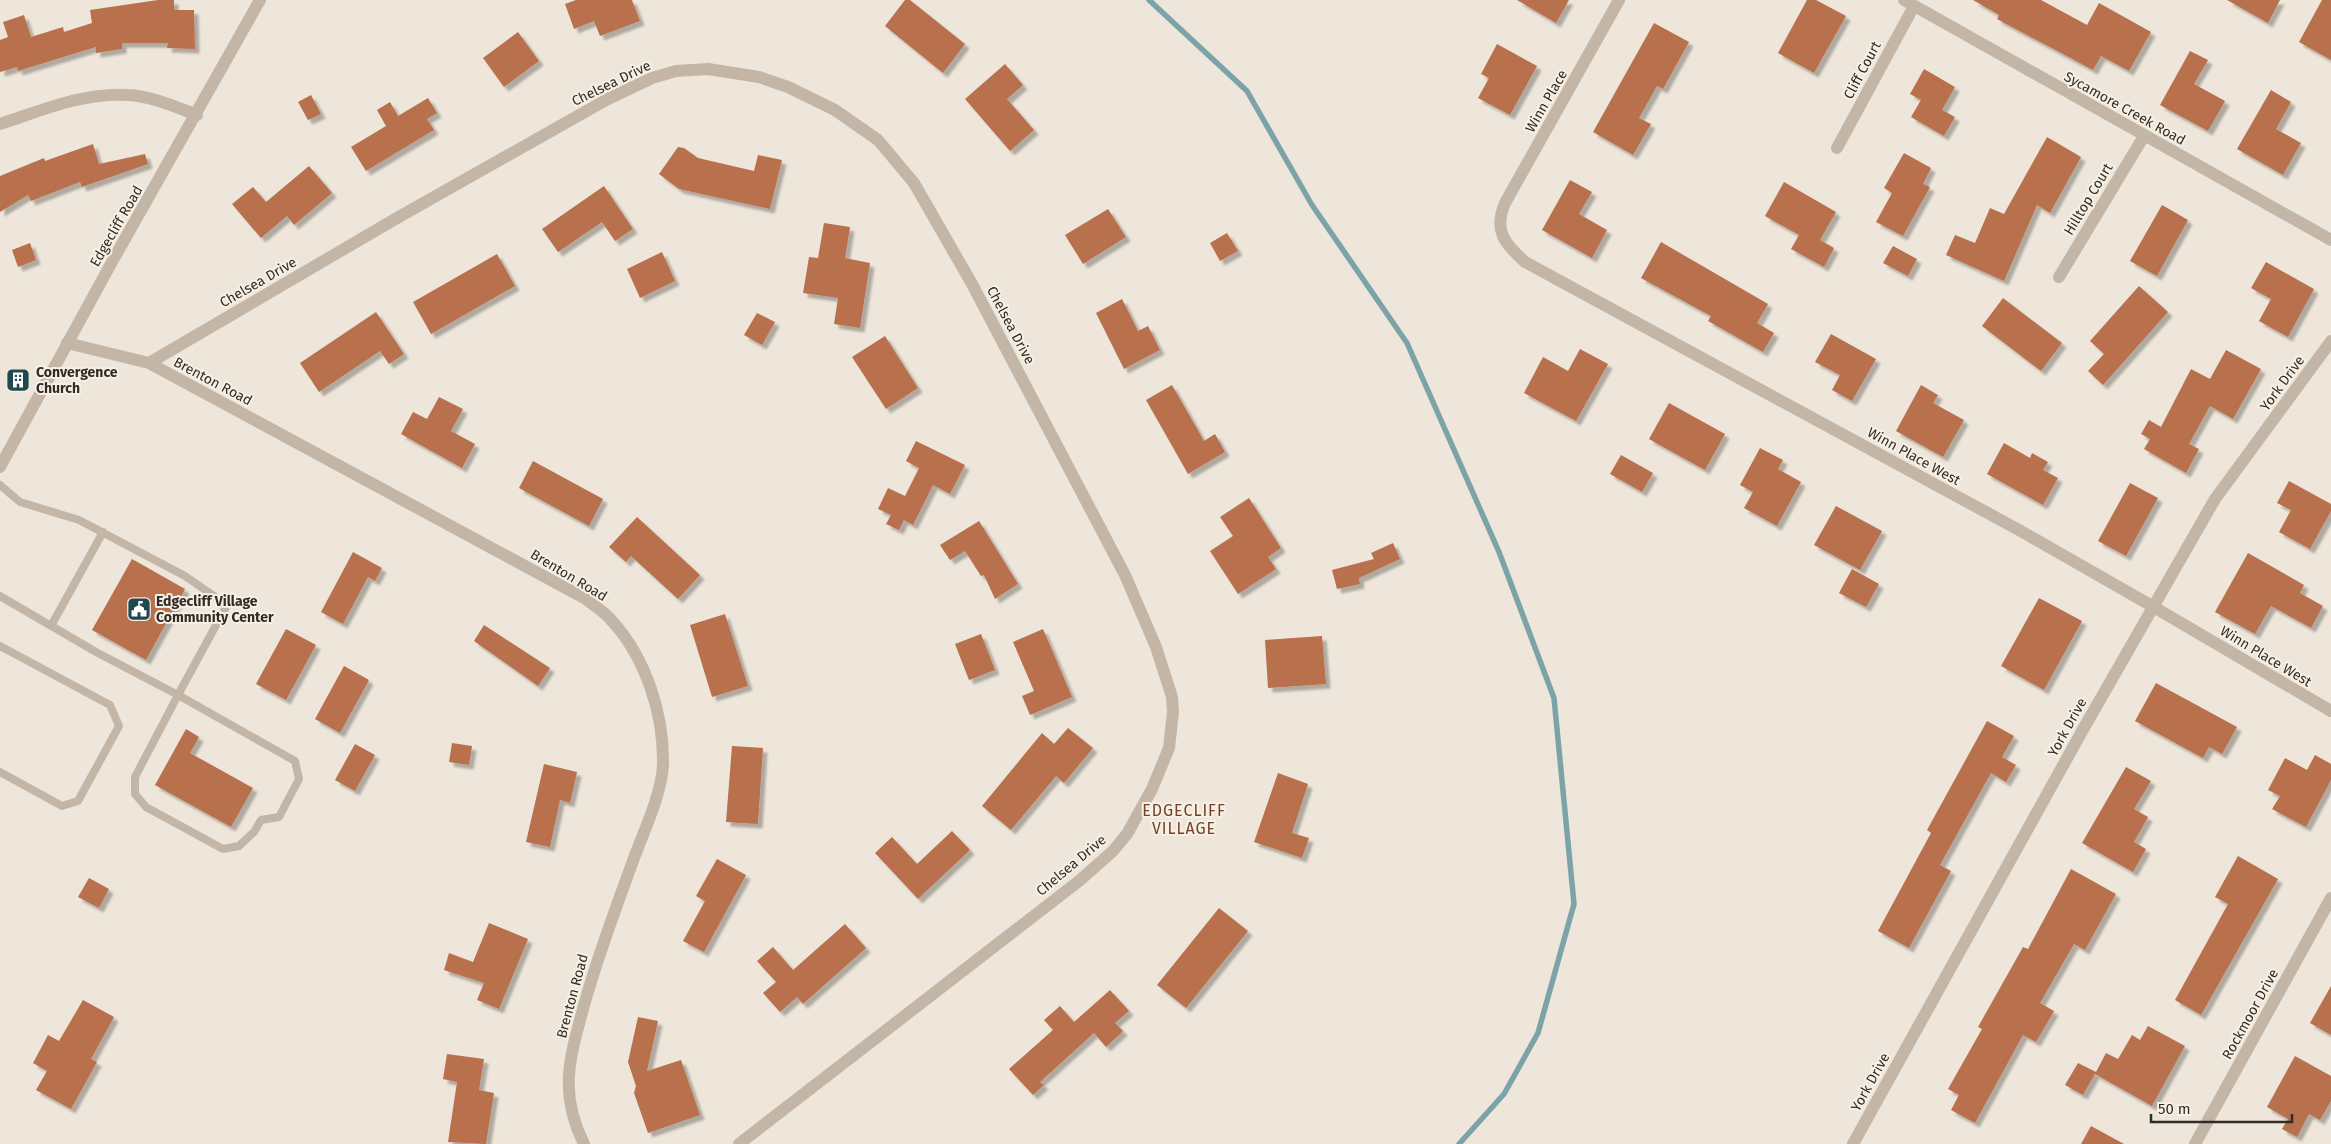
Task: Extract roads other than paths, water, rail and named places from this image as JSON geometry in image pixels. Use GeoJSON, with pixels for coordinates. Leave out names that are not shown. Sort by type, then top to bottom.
{"type":"FeatureCollection","features":[{"type":"Feature","properties":{"kind":"street","name":"Edgecliff Road"},"geometry":{"type":"LineString","coordinates":[[0,467],[67,342],[260,0]]}},
{"type":"Feature","properties":{"kind":"street","name":"Winn Place"},"geometry":{"type":"LineString","coordinates":[[1499,216],[1619,0]]}},
{"type":"Feature","properties":{"kind":"street","name":"Sycamore Creek Road"},"geometry":{"type":"LineString","coordinates":[[1909,3],[2331,240]]}},
{"type":"Feature","properties":{"kind":"street","name":"Cliff Court"},"geometry":{"type":"LineString","coordinates":[[1837,148],[1909,3]]}},
{"type":"Feature","properties":{"kind":"street","name":"Chelsea Drive"},"geometry":{"type":"LineString","coordinates":[[149,363],[397,218],[606,100],[652,78],[676,71],[708,69],[759,77],[788,87],[835,110],[878,140],[914,183],[972,284],[1125,575],[1156,647],[1172,697],[1173,712],[1169,748],[1152,789],[1127,834],[1113,851],[1079,881],[738,1144]]}},
{"type":"Feature","properties":{"kind":"street"},"geometry":{"type":"LineString","coordinates":[[0,124],[81,98],[126,95],[156,100],[197,114]]}},
{"type":"Feature","properties":{"kind":"street","name":"Hilltop Court"},"geometry":{"type":"LineString","coordinates":[[2059,277],[2144,136]]}},
{"type":"Feature","properties":{"kind":"street","name":"Winn Place West"},"geometry":{"type":"LineString","coordinates":[[1499,216],[1502,238],[1525,262],[2018,530],[2152,606],[2331,712]]}},
{"type":"Feature","properties":{"kind":"street","name":"York Drive"},"geometry":{"type":"LineString","coordinates":[[1853,1144],[2152,606],[2215,499],[2331,341]]}},
{"type":"Feature","properties":{"kind":"street","name":"Brenton Road"},"geometry":{"type":"LineString","coordinates":[[67,342],[149,363],[586,599],[612,620],[625,638],[644,671],[659,715],[663,765],[653,809],[596,960],[574,1039],[568,1078],[568,1098],[572,1117],[584,1144]]}},
{"type":"Feature","properties":{"kind":"street","name":"Rockmoor Drive"},"geometry":{"type":"LineString","coordinates":[[2195,1144],[2331,898]]}},
{"type":"Feature","properties":{"kind":"lane"},"geometry":{"type":"LineString","coordinates":[[0,485],[20,502],[79,520],[103,532],[185,576],[227,605],[178,695],[136,777],[135,794],[146,807],[224,849],[239,846],[254,832],[261,820],[279,817],[299,779],[295,761],[178,695],[51,626],[0,596]]}},
{"type":"Feature","properties":{"kind":"lane"},"geometry":{"type":"LineString","coordinates":[[51,626],[103,532]]}},
{"type":"Feature","properties":{"kind":"lane"},"geometry":{"type":"LineString","coordinates":[[0,646],[110,706],[119,726],[78,801],[62,806],[0,772]]}},
{"type":"Feature","properties":{"kind":"waterway"},"geometry":{"type":"LineString","coordinates":[[1149,0],[1247,91],[1312,205],[1407,343],[1499,552],[1554,698],[1574,904],[1538,1033],[1504,1094],[1459,1144]]}},
{"type":"Feature","properties":{"kind":"place","name":"Convergence Church"},"geometry":{"type":"Point","coordinates":[18,380]}},
{"type":"Feature","properties":{"kind":"place","name":"Edgecliff Village Community Center"},"geometry":{"type":"Point","coordinates":[139,609]}},
{"type":"Feature","properties":{"kind":"district","name":"EDGECLIFF VILLAGE"},"geometry":{"type":"Point","coordinates":[1184,819]}}]}
